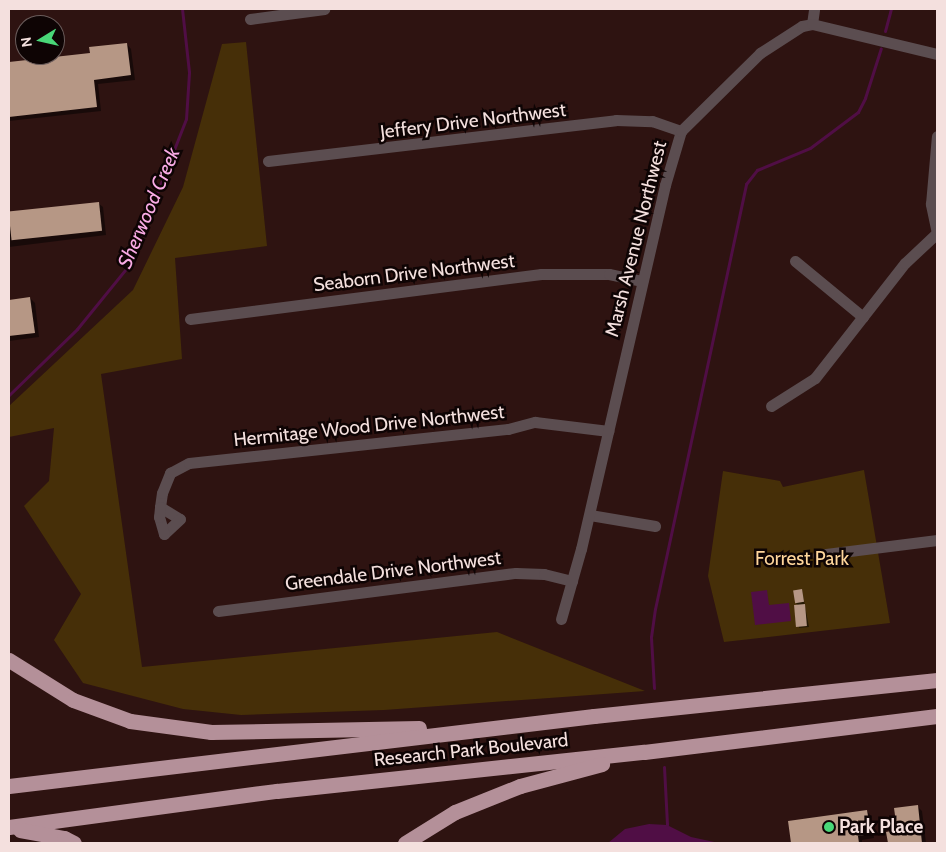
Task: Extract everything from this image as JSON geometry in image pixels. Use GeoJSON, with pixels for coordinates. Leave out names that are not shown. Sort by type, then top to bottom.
{"type":"FeatureCollection","features":[{"type":"Feature","properties":{"kind":"highway"},"geometry":{"type":"LineString","coordinates":[[9,660],[73,700],[130,721],[162,727],[211,732],[295,732],[523,725]]}},
{"type":"Feature","properties":{"kind":"highway","name":"Research Park Boulevard"},"geometry":{"type":"LineString","coordinates":[[9,786],[523,725],[937,680]]}},
{"type":"Feature","properties":{"kind":"highway","name":"Research Park Boulevard"},"geometry":{"type":"LineString","coordinates":[[9,827],[347,782],[644,752],[937,716]]}},
{"type":"Feature","properties":{"kind":"highway"},"geometry":{"type":"LineString","coordinates":[[405,843],[455,812],[520,786],[644,752]]}},
{"type":"Feature","properties":{"kind":"highway"},"geometry":{"type":"LineString","coordinates":[[9,827],[64,838],[74,843]]}},
{"type":"Feature","properties":{"kind":"street"},"geometry":{"type":"LineString","coordinates":[[250,19],[324,9]]}},
{"type":"Feature","properties":{"kind":"street"},"geometry":{"type":"LineString","coordinates":[[814,9],[812,24],[937,54]]}},
{"type":"Feature","properties":{"kind":"street","name":"Marsh Avenue Northwest"},"geometry":{"type":"LineString","coordinates":[[562,618],[590,514],[642,281],[681,131],[760,53],[802,26],[812,24]]}},
{"type":"Feature","properties":{"kind":"street","name":"Jeffery Drive Northwest"},"geometry":{"type":"LineString","coordinates":[[268,161],[616,120],[652,120],[681,131]]}},
{"type":"Feature","properties":{"kind":"street"},"geometry":{"type":"LineString","coordinates":[[771,406],[815,378],[905,263],[937,233],[931,204],[937,136]]}},
{"type":"Feature","properties":{"kind":"street"},"geometry":{"type":"LineString","coordinates":[[795,261],[863,317]]}},
{"type":"Feature","properties":{"kind":"street","name":"Seaborn Drive Northwest"},"geometry":{"type":"LineString","coordinates":[[190,319],[541,274],[609,274],[642,281]]}},
{"type":"Feature","properties":{"kind":"street","name":"Hermitage Wood Drive Northwest"},"geometry":{"type":"LineString","coordinates":[[160,507],[162,493],[170,473],[189,463],[488,431],[535,422],[608,431]]}},
{"type":"Feature","properties":{"kind":"street"},"geometry":{"type":"LineString","coordinates":[[590,514],[655,526]]}},
{"type":"Feature","properties":{"kind":"street"},"geometry":{"type":"LineString","coordinates":[[818,556],[937,540]]}},
{"type":"Feature","properties":{"kind":"street","name":"Greendale Drive Northwest"},"geometry":{"type":"LineString","coordinates":[[218,611],[516,573],[544,574],[572,582]]}},
{"type":"Feature","properties":{"kind":"green space"},"geometry":{"type":"Polygon","coordinates":[[[246,42],[267,246],[175,258],[182,359],[101,374],[142,667],[497,632],[645,691],[384,710],[241,715],[183,709],[83,683],[54,640],[81,594],[24,506],[49,481],[54,428],[9,437],[9,406],[133,290],[183,187],[222,44],[246,42]]]}},
{"type":"Feature","properties":{"kind":"green space","name":"Forrest Park"},"geometry":{"type":"Polygon","coordinates":[[[864,470],[890,623],[724,642],[708,576],[723,471],[780,481],[783,487],[864,470]]]}},
{"type":"Feature","properties":{"kind":"shaded area"},"geometry":{"type":"Polygon","coordinates":[[[767,590],[769,605],[789,603],[791,621],[755,625],[751,592],[767,590]]]}},
{"type":"Feature","properties":{"kind":"shaded area"},"geometry":{"type":"Polygon","coordinates":[[[649,824],[667,825],[691,837],[719,843],[608,843],[625,829],[649,824]]]}},
{"type":"Feature","properties":{"kind":"building"},"geometry":{"type":"Polygon","coordinates":[[[127,43],[131,75],[94,80],[97,107],[9,117],[9,62],[15,61],[15,65],[65,65],[65,56],[90,53],[89,47],[127,43]]]}},
{"type":"Feature","properties":{"kind":"building"},"geometry":{"type":"Polygon","coordinates":[[[99,202],[102,231],[12,240],[9,211],[99,202]]]}},
{"type":"Feature","properties":{"kind":"building"},"geometry":{"type":"Polygon","coordinates":[[[30,297],[35,333],[9,336],[9,300],[30,297]]]}},
{"type":"Feature","properties":{"kind":"building"},"geometry":{"type":"Polygon","coordinates":[[[802,589],[804,602],[795,603],[793,590],[802,589]]]}},
{"type":"Feature","properties":{"kind":"building"},"geometry":{"type":"Polygon","coordinates":[[[805,604],[807,626],[796,627],[794,605],[805,604]]]}},
{"type":"Feature","properties":{"kind":"building","name":"Park Place"},"geometry":{"type":"Polygon","coordinates":[[[918,805],[922,843],[888,843],[886,832],[897,830],[894,808],[918,805]]]}},
{"type":"Feature","properties":{"kind":"building","name":"Park Place"},"geometry":{"type":"Polygon","coordinates":[[[867,810],[871,834],[858,836],[859,843],[791,843],[788,821],[867,810]]]}},
{"type":"Feature","properties":{"kind":"waterway","name":"Sherwood Creek"},"geometry":{"type":"LineString","coordinates":[[9,395],[77,329],[129,265],[186,119],[189,72],[182,9]]}},
{"type":"Feature","properties":{"kind":"waterway"},"geometry":{"type":"LineString","coordinates":[[885,31],[891,9]]}},
{"type":"Feature","properties":{"kind":"waterway"},"geometry":{"type":"LineString","coordinates":[[654,688],[651,637],[655,609],[746,184],[757,170],[810,148],[858,112],[865,98],[881,48]]}},
{"type":"Feature","properties":{"kind":"waterway"},"geometry":{"type":"LineString","coordinates":[[664,767],[667,825]]}},
{"type":"Feature","properties":{"kind":"place","name":"Park Place"},"geometry":{"type":"Point","coordinates":[829,827]}}]}
